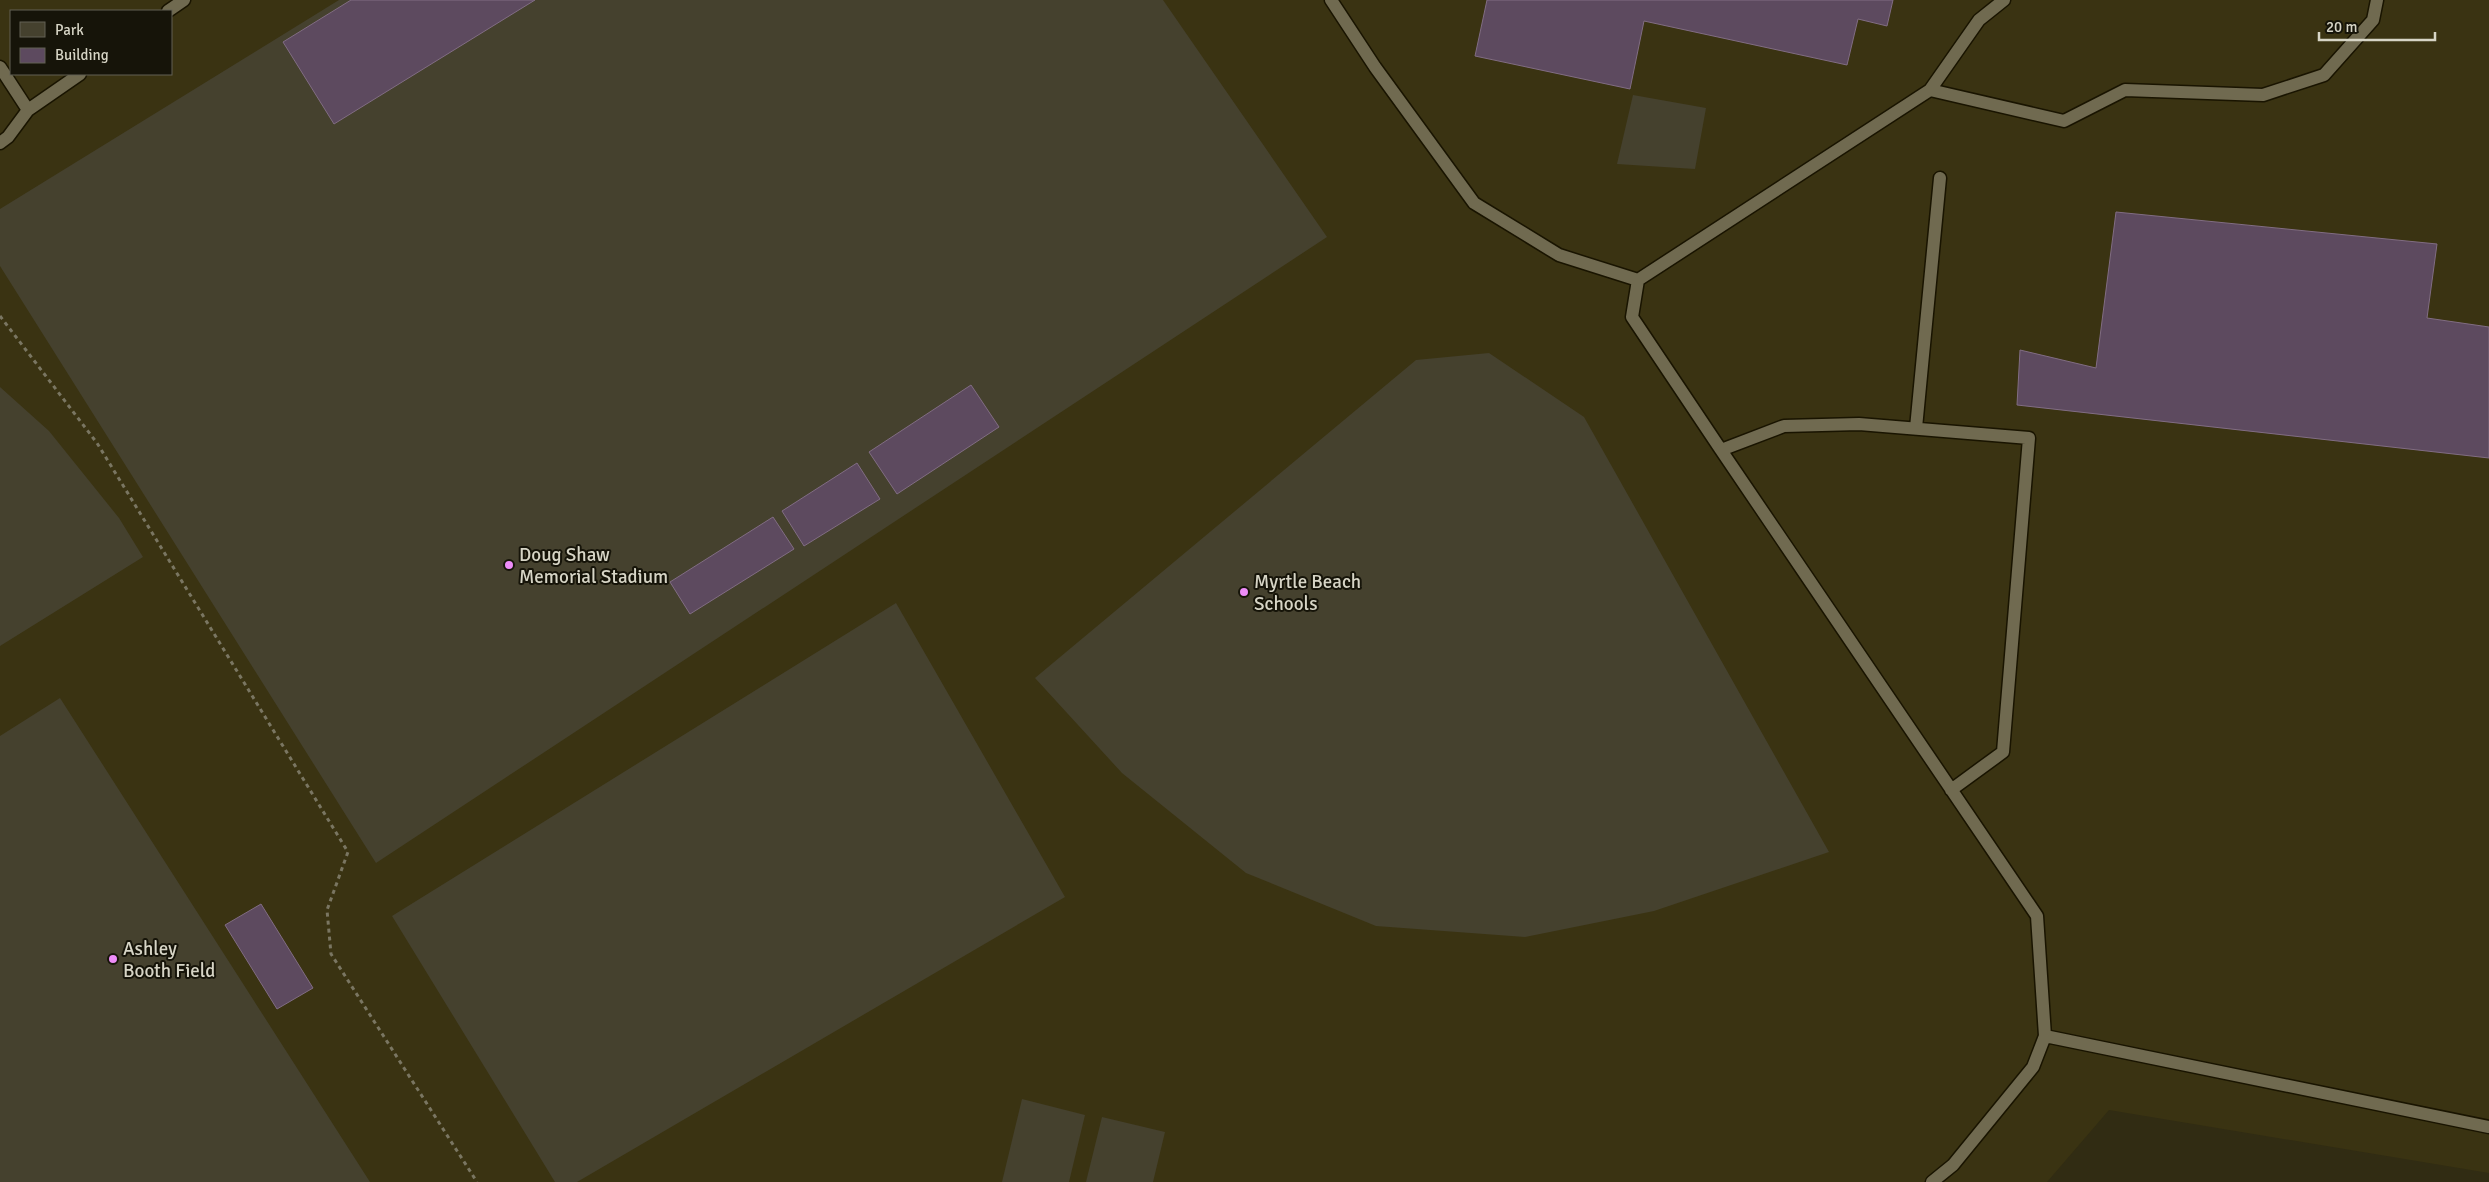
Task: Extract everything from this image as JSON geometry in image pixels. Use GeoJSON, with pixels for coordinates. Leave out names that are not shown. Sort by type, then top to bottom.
{"type":"FeatureCollection","features":[{"type":"Feature","properties":{"kind":"lane"},"geometry":{"type":"LineString","coordinates":[[169,10],[184,0]]}},
{"type":"Feature","properties":{"kind":"lane"},"geometry":{"type":"LineString","coordinates":[[1331,0],[1375,67],[1474,203],[1559,255],[1638,280]]}},
{"type":"Feature","properties":{"kind":"lane"},"geometry":{"type":"LineString","coordinates":[[1932,1182],[1953,1165],[2033,1067],[2045,1036],[2037,916],[1632,317],[1638,280],[1930,90],[1979,20],[2004,0]]}},
{"type":"Feature","properties":{"kind":"lane"},"geometry":{"type":"LineString","coordinates":[[1930,90],[2064,121],[2125,90],[2263,95],[2324,75],[2373,20],[2377,0]]}},
{"type":"Feature","properties":{"kind":"lane"},"geometry":{"type":"LineString","coordinates":[[0,67],[28,110]]}},
{"type":"Feature","properties":{"kind":"lane"},"geometry":{"type":"LineString","coordinates":[[0,143],[8,137],[28,110],[79,75]]}},
{"type":"Feature","properties":{"kind":"lane"},"geometry":{"type":"LineString","coordinates":[[1916,428],[1940,178]]}},
{"type":"Feature","properties":{"kind":"lane"},"geometry":{"type":"LineString","coordinates":[[1721,450],[1784,426],[1859,424],[2029,438],[2003,752],[1951,790]]}},
{"type":"Feature","properties":{"kind":"lane"},"geometry":{"type":"LineString","coordinates":[[2045,1036],[2489,1127]]}},
{"type":"Feature","properties":{"kind":"path"},"geometry":{"type":"LineString","coordinates":[[0,316],[97,443],[348,852],[328,910],[331,954],[477,1182]]}},
{"type":"Feature","properties":{"kind":"shaded area","name":"Myrtle Beach Schools"},"geometry":{"type":"Polygon","coordinates":[[[0,0],[2489,0],[2489,1173],[2109,1110],[2047,1182],[0,1182],[0,0]]]}},
{"type":"Feature","properties":{"kind":"green space","name":"Doug Shaw Memorial Stadium"},"geometry":{"type":"Polygon","coordinates":[[[339,0],[1163,0],[1327,237],[376,863],[0,266],[0,209],[339,0]]]}},
{"type":"Feature","properties":{"kind":"green space"},"geometry":{"type":"Polygon","coordinates":[[[1633,95],[1706,108],[1695,169],[1617,164],[1633,95]]]}},
{"type":"Feature","properties":{"kind":"green space"},"geometry":{"type":"Polygon","coordinates":[[[1489,353],[1584,417],[1829,852],[1654,911],[1525,937],[1376,926],[1246,873],[1122,773],[1035,678],[1416,360],[1489,353]]]}},
{"type":"Feature","properties":{"kind":"green space"},"geometry":{"type":"Polygon","coordinates":[[[0,387],[49,431],[119,518],[143,557],[0,646],[0,387]]]}},
{"type":"Feature","properties":{"kind":"green space"},"geometry":{"type":"Polygon","coordinates":[[[896,603],[1065,897],[577,1182],[555,1182],[392,916],[896,603]]]}},
{"type":"Feature","properties":{"kind":"green space","name":"Ashley Booth Field"},"geometry":{"type":"Polygon","coordinates":[[[60,698],[370,1182],[0,1182],[0,736],[60,698]]]}},
{"type":"Feature","properties":{"kind":"green space"},"geometry":{"type":"Polygon","coordinates":[[[1022,1099],[1085,1115],[1069,1182],[1002,1182],[1022,1099]]]}},
{"type":"Feature","properties":{"kind":"green space"},"geometry":{"type":"Polygon","coordinates":[[[1102,1117],[1165,1132],[1153,1182],[1086,1182],[1102,1117]]]}},
{"type":"Feature","properties":{"kind":"building"},"geometry":{"type":"Polygon","coordinates":[[[351,0],[535,0],[334,124],[283,42],[351,0]]]}},
{"type":"Feature","properties":{"kind":"building"},"geometry":{"type":"Polygon","coordinates":[[[1487,0],[1893,0],[1887,26],[1858,19],[1847,65],[1644,21],[1630,89],[1475,56],[1487,0]]]}},
{"type":"Feature","properties":{"kind":"building"},"geometry":{"type":"Polygon","coordinates":[[[2116,212],[2437,244],[2427,318],[2489,327],[2489,458],[2017,405],[2020,350],[2096,368],[2116,212]]]}},
{"type":"Feature","properties":{"kind":"building"},"geometry":{"type":"Polygon","coordinates":[[[971,385],[999,427],[897,494],[869,452],[971,385]]]}},
{"type":"Feature","properties":{"kind":"building"},"geometry":{"type":"Polygon","coordinates":[[[857,463],[880,499],[804,546],[782,511],[857,463]]]}},
{"type":"Feature","properties":{"kind":"building"},"geometry":{"type":"Polygon","coordinates":[[[773,517],[794,549],[690,614],[670,582],[773,517]]]}},
{"type":"Feature","properties":{"kind":"building"},"geometry":{"type":"Polygon","coordinates":[[[261,904],[313,988],[277,1009],[225,925],[261,904]]]}},
{"type":"Feature","properties":{"kind":"place","name":"Doug Shaw Memorial Stadium"},"geometry":{"type":"Point","coordinates":[509,565]}},
{"type":"Feature","properties":{"kind":"place","name":"Myrtle Beach Schools"},"geometry":{"type":"Point","coordinates":[1244,592]}},
{"type":"Feature","properties":{"kind":"place","name":"Ashley Booth Field"},"geometry":{"type":"Point","coordinates":[113,959]}}]}
